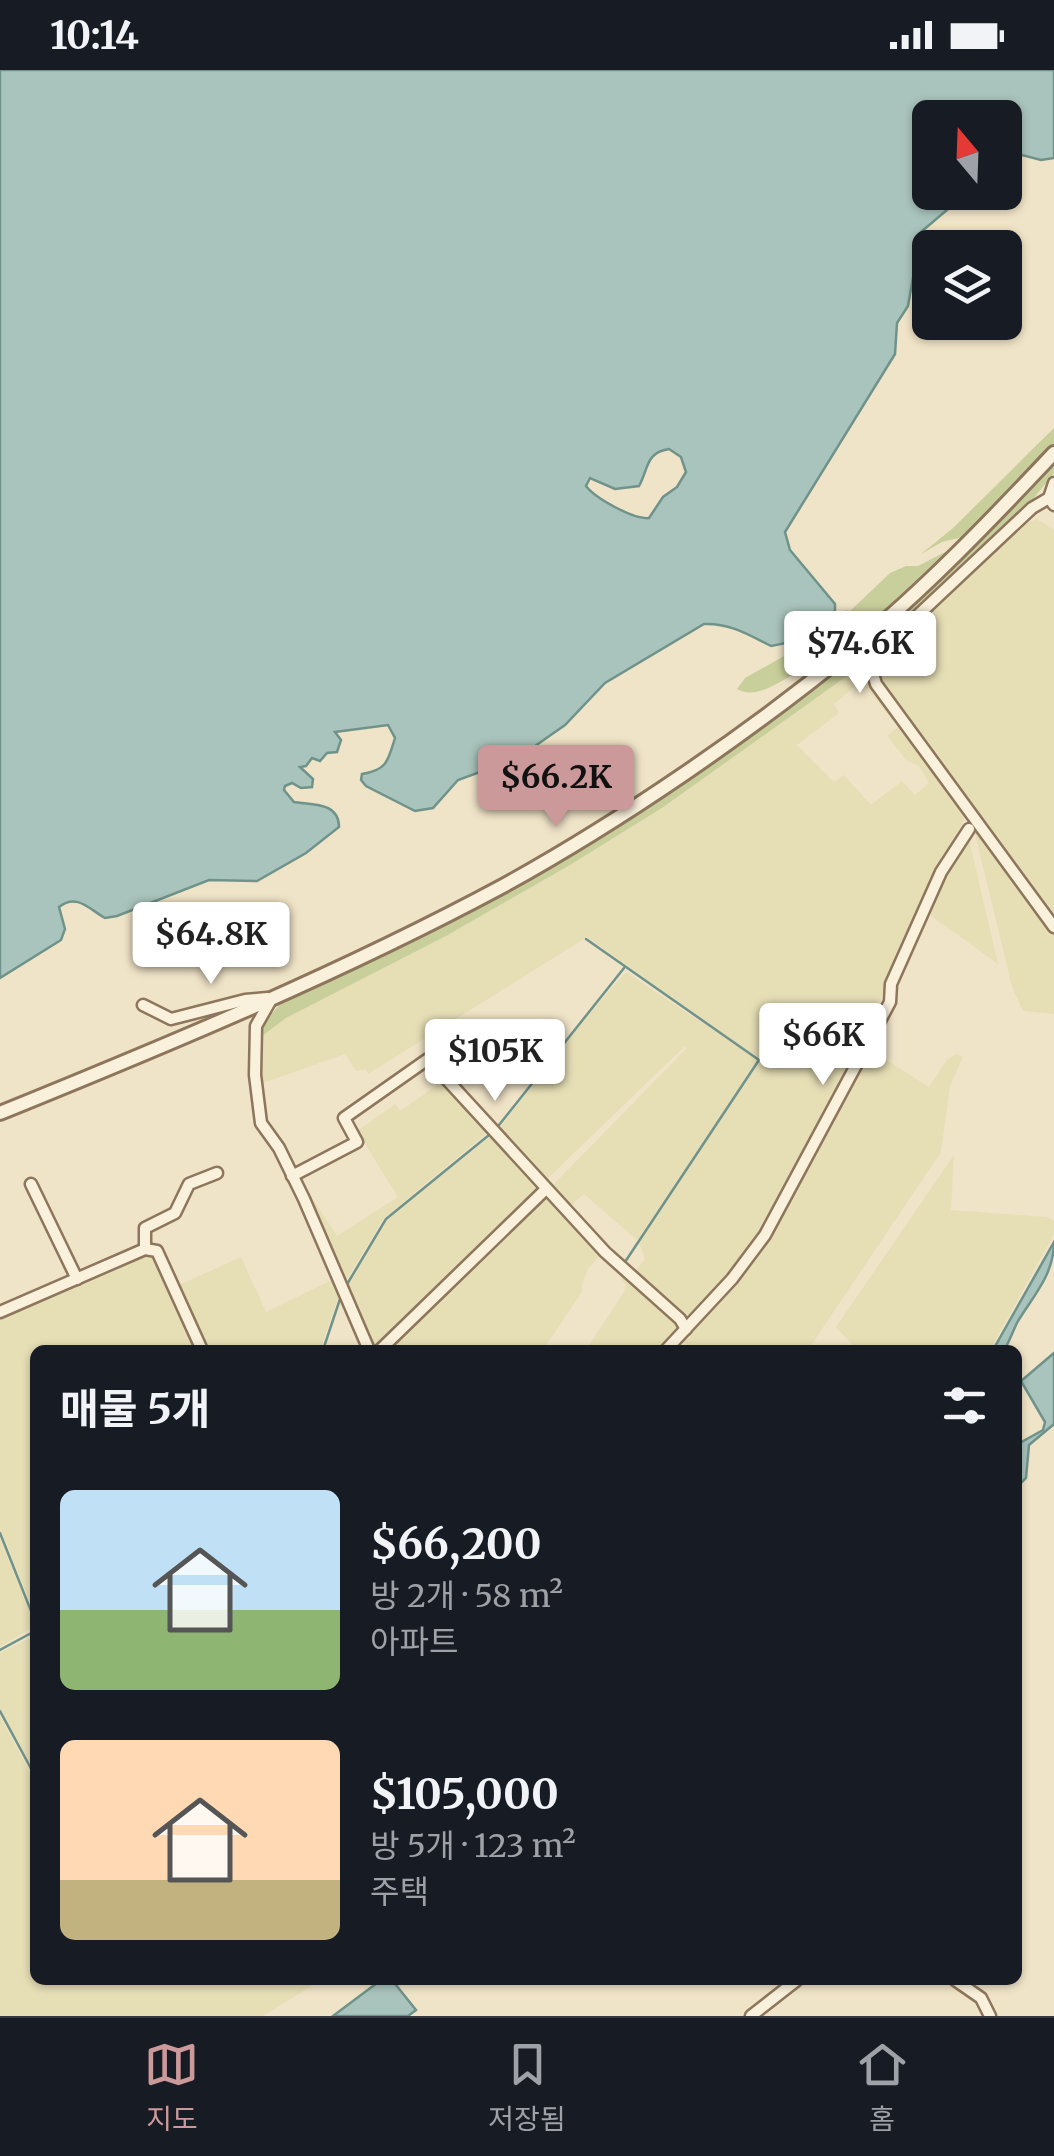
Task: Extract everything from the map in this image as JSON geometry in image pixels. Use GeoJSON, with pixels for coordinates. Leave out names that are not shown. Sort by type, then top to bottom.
{"type":"FeatureCollection","features":[{"type":"Feature","properties":{"kind":"street"},"geometry":{"type":"LineString","coordinates":[[0,1113],[273,998],[413,932],[563,851],[714,752],[875,628],[952,558],[1054,454]]}},
{"type":"Feature","properties":{"kind":"street"},"geometry":{"type":"LineString","coordinates":[[1054,482],[1052,502],[1032,508],[882,649],[871,668],[876,684],[1054,927]]}},
{"type":"Feature","properties":{"kind":"street"},"geometry":{"type":"LineString","coordinates":[[680,1345],[686,1329],[765,1236],[890,1002],[892,984],[941,872],[969,829]]}},
{"type":"Feature","properties":{"kind":"street"},"geometry":{"type":"LineString","coordinates":[[143,1005],[171,1019],[245,1000],[273,998]]}},
{"type":"Feature","properties":{"kind":"street"},"geometry":{"type":"LineString","coordinates":[[273,998],[256,1026],[254,1063],[260,1123],[268,1130],[292,1176],[366,1345]]}},
{"type":"Feature","properties":{"kind":"street"},"geometry":{"type":"LineString","coordinates":[[292,1176],[357,1142],[344,1118],[428,1059],[605,1252],[680,1319],[686,1329]]}},
{"type":"Feature","properties":{"kind":"street"},"geometry":{"type":"LineString","coordinates":[[145,1249],[145,1228],[175,1213],[189,1184],[217,1173]]}},
{"type":"Feature","properties":{"kind":"street"},"geometry":{"type":"LineString","coordinates":[[31,1184],[77,1280]]}},
{"type":"Feature","properties":{"kind":"street"},"geometry":{"type":"LineString","coordinates":[[385,1345],[546,1188]]}},
{"type":"Feature","properties":{"kind":"street"},"geometry":{"type":"LineString","coordinates":[[0,1312],[145,1249],[157,1251],[200,1345]]}},
{"type":"Feature","properties":{"kind":"street"},"geometry":{"type":"LineString","coordinates":[[752,2016],[791,1985]]}},
{"type":"Feature","properties":{"kind":"street"},"geometry":{"type":"LineString","coordinates":[[962,1985],[981,1998],[990,2016]]}},
{"type":"Feature","properties":{"kind":"shaded area"},"geometry":{"type":"Polygon","coordinates":[[[1037,519],[1054,530],[1054,918],[877,673],[877,663],[883,655],[1020,526],[1037,519]]]}},
{"type":"Feature","properties":{"kind":"shaded area"},"geometry":{"type":"Polygon","coordinates":[[[861,666],[964,808],[965,817],[900,953],[841,1091],[754,1248],[688,1322],[633,1274],[645,1259],[639,1242],[761,1060],[587,937],[368,1074],[366,1069],[356,1071],[345,1054],[263,1083],[257,1040],[286,1018],[446,936],[662,808],[861,666]],[[861,681],[834,704],[839,713],[797,745],[834,782],[844,775],[871,805],[902,781],[915,795],[929,783],[919,766],[906,760],[887,736],[898,727],[861,681]]]}},
{"type":"Feature","properties":{"kind":"shaded area"},"geometry":{"type":"Polygon","coordinates":[[[972,821],[1054,936],[1054,1014],[1023,1011],[1012,987],[972,821]]]}},
{"type":"Feature","properties":{"kind":"shaded area"},"geometry":{"type":"Polygon","coordinates":[[[968,835],[998,964],[926,912],[944,871],[968,835]]]}},
{"type":"Feature","properties":{"kind":"shaded area"},"geometry":{"type":"Polygon","coordinates":[[[626,972],[758,1060],[637,1240],[584,1194],[568,1208],[550,1188],[687,1048],[544,1182],[497,1131],[626,972]]]}},
{"type":"Feature","properties":{"kind":"shaded area"},"geometry":{"type":"Polygon","coordinates":[[[871,1050],[929,1087],[947,1060],[956,1054],[963,1057],[950,1086],[941,1152],[811,1345],[686,1345],[683,1340],[689,1331],[731,1284],[871,1050]]]}},
{"type":"Feature","properties":{"kind":"shaded area"},"geometry":{"type":"Polygon","coordinates":[[[443,1081],[488,1132],[384,1218],[344,1284],[300,1183],[337,1236],[398,1197],[357,1131],[395,1104],[400,1111],[443,1081]]]}},
{"type":"Feature","properties":{"kind":"shaded area"},"geometry":{"type":"Polygon","coordinates":[[[492,1135],[541,1189],[382,1345],[370,1345],[345,1291],[388,1219],[492,1135]]]}},
{"type":"Feature","properties":{"kind":"shaded area"},"geometry":{"type":"Polygon","coordinates":[[[954,1155],[951,1210],[1047,1217],[1054,1221],[1054,1234],[993,1345],[852,1345],[836,1327],[954,1155]]]}},
{"type":"Feature","properties":{"kind":"shaded area"},"geometry":{"type":"Polygon","coordinates":[[[545,1192],[602,1253],[588,1269],[582,1292],[546,1345],[389,1345],[545,1192]]]}},
{"type":"Feature","properties":{"kind":"shaded area"},"geometry":{"type":"Polygon","coordinates":[[[150,1254],[195,1345],[30,1345],[30,1603],[0,1528],[0,1318],[150,1254]]]}},
{"type":"Feature","properties":{"kind":"shaded area"},"geometry":{"type":"Polygon","coordinates":[[[241,1257],[266,1312],[334,1279],[340,1292],[322,1345],[203,1345],[177,1286],[241,1257]]]}},
{"type":"Feature","properties":{"kind":"shaded area"},"geometry":{"type":"Polygon","coordinates":[[[625,1276],[680,1325],[666,1345],[589,1345],[624,1292],[626,1284],[621,1279],[625,1276]]]}},
{"type":"Feature","properties":{"kind":"shaded area"},"geometry":{"type":"Polygon","coordinates":[[[0,1539],[30,1614],[30,1629],[0,1647],[0,1539]]]}},
{"type":"Feature","properties":{"kind":"shaded area"},"geometry":{"type":"Polygon","coordinates":[[[30,1638],[30,1766],[0,1709],[0,1653],[30,1638]]]}},
{"type":"Feature","properties":{"kind":"shaded area"},"geometry":{"type":"Polygon","coordinates":[[[0,1716],[30,1773],[30,1985],[313,1985],[263,2016],[0,2016],[0,1716]]]}},
{"type":"Feature","properties":{"kind":"green space"},"geometry":{"type":"Polygon","coordinates":[[[1054,428],[1054,448],[963,537],[942,542],[921,554],[953,528],[1054,428]]]}},
{"type":"Feature","properties":{"kind":"green space"},"geometry":{"type":"Polygon","coordinates":[[[1054,463],[1054,473],[1026,508],[861,666],[662,808],[570,865],[446,936],[286,1018],[257,1040],[261,1027],[284,999],[431,930],[562,861],[749,734],[908,605],[1054,463]]]}},
{"type":"Feature","properties":{"kind":"green space"},"geometry":{"type":"Polygon","coordinates":[[[947,551],[858,635],[837,628],[835,618],[850,611],[890,573],[918,566],[947,551]]]}},
{"type":"Feature","properties":{"kind":"green space"},"geometry":{"type":"Polygon","coordinates":[[[824,627],[836,639],[839,652],[825,664],[760,691],[737,689],[745,678],[784,656],[785,648],[824,627]]]}},
{"type":"Feature","properties":{"kind":"water"},"geometry":{"type":"Polygon","coordinates":[[[0,70],[1054,70],[1054,158],[1041,160],[1022,155],[1022,100],[912,100],[912,210],[947,210],[923,230],[912,230],[912,283],[908,306],[897,323],[895,354],[785,532],[790,550],[835,604],[835,613],[798,639],[771,646],[731,628],[704,624],[605,683],[565,725],[518,758],[458,780],[433,808],[415,811],[361,780],[362,774],[382,767],[388,758],[395,738],[388,725],[335,732],[341,740],[337,752],[327,753],[320,761],[312,758],[300,767],[313,779],[312,787],[301,788],[292,783],[284,790],[294,802],[324,806],[338,819],[339,827],[306,853],[257,881],[209,880],[117,916],[105,918],[83,904],[65,903],[59,907],[65,929],[61,940],[0,978],[0,70]],[[669,449],[649,462],[639,486],[615,489],[590,478],[586,486],[615,507],[649,518],[686,472],[681,457],[669,449]]]}},
{"type":"Feature","properties":{"kind":"water"},"geometry":{"type":"Polygon","coordinates":[[[1054,1242],[1051,1264],[1042,1284],[1006,1345],[996,1345],[1054,1242]]]}},
{"type":"Feature","properties":{"kind":"water"},"geometry":{"type":"Polygon","coordinates":[[[1054,1353],[1054,1424],[1029,1445],[1026,1478],[1022,1482],[1022,1442],[1043,1430],[1045,1422],[1022,1380],[1054,1353]]]}},
{"type":"Feature","properties":{"kind":"water"},"geometry":{"type":"Polygon","coordinates":[[[374,1985],[396,1985],[416,2010],[408,2016],[333,2016],[374,1985]]]}},
{"type":"Feature","properties":{"kind":"waterway"},"geometry":{"type":"LineString","coordinates":[[586,939],[759,1060],[625,1262]]}},
{"type":"Feature","properties":{"kind":"waterway"},"geometry":{"type":"LineString","coordinates":[[495,1130],[624,968]]}},
{"type":"Feature","properties":{"kind":"waterway"},"geometry":{"type":"LineString","coordinates":[[346,1286],[386,1219],[489,1135]]}},
{"type":"Feature","properties":{"kind":"waterway"},"geometry":{"type":"LineString","coordinates":[[325,1345],[341,1296]]}},
{"type":"Feature","properties":{"kind":"waterway"},"geometry":{"type":"LineString","coordinates":[[0,1533],[30,1608]]}},
{"type":"Feature","properties":{"kind":"waterway"},"geometry":{"type":"LineString","coordinates":[[0,1650],[30,1634]]}},
{"type":"Feature","properties":{"kind":"waterway"},"geometry":{"type":"LineString","coordinates":[[0,1711],[30,1767]]}}]}
